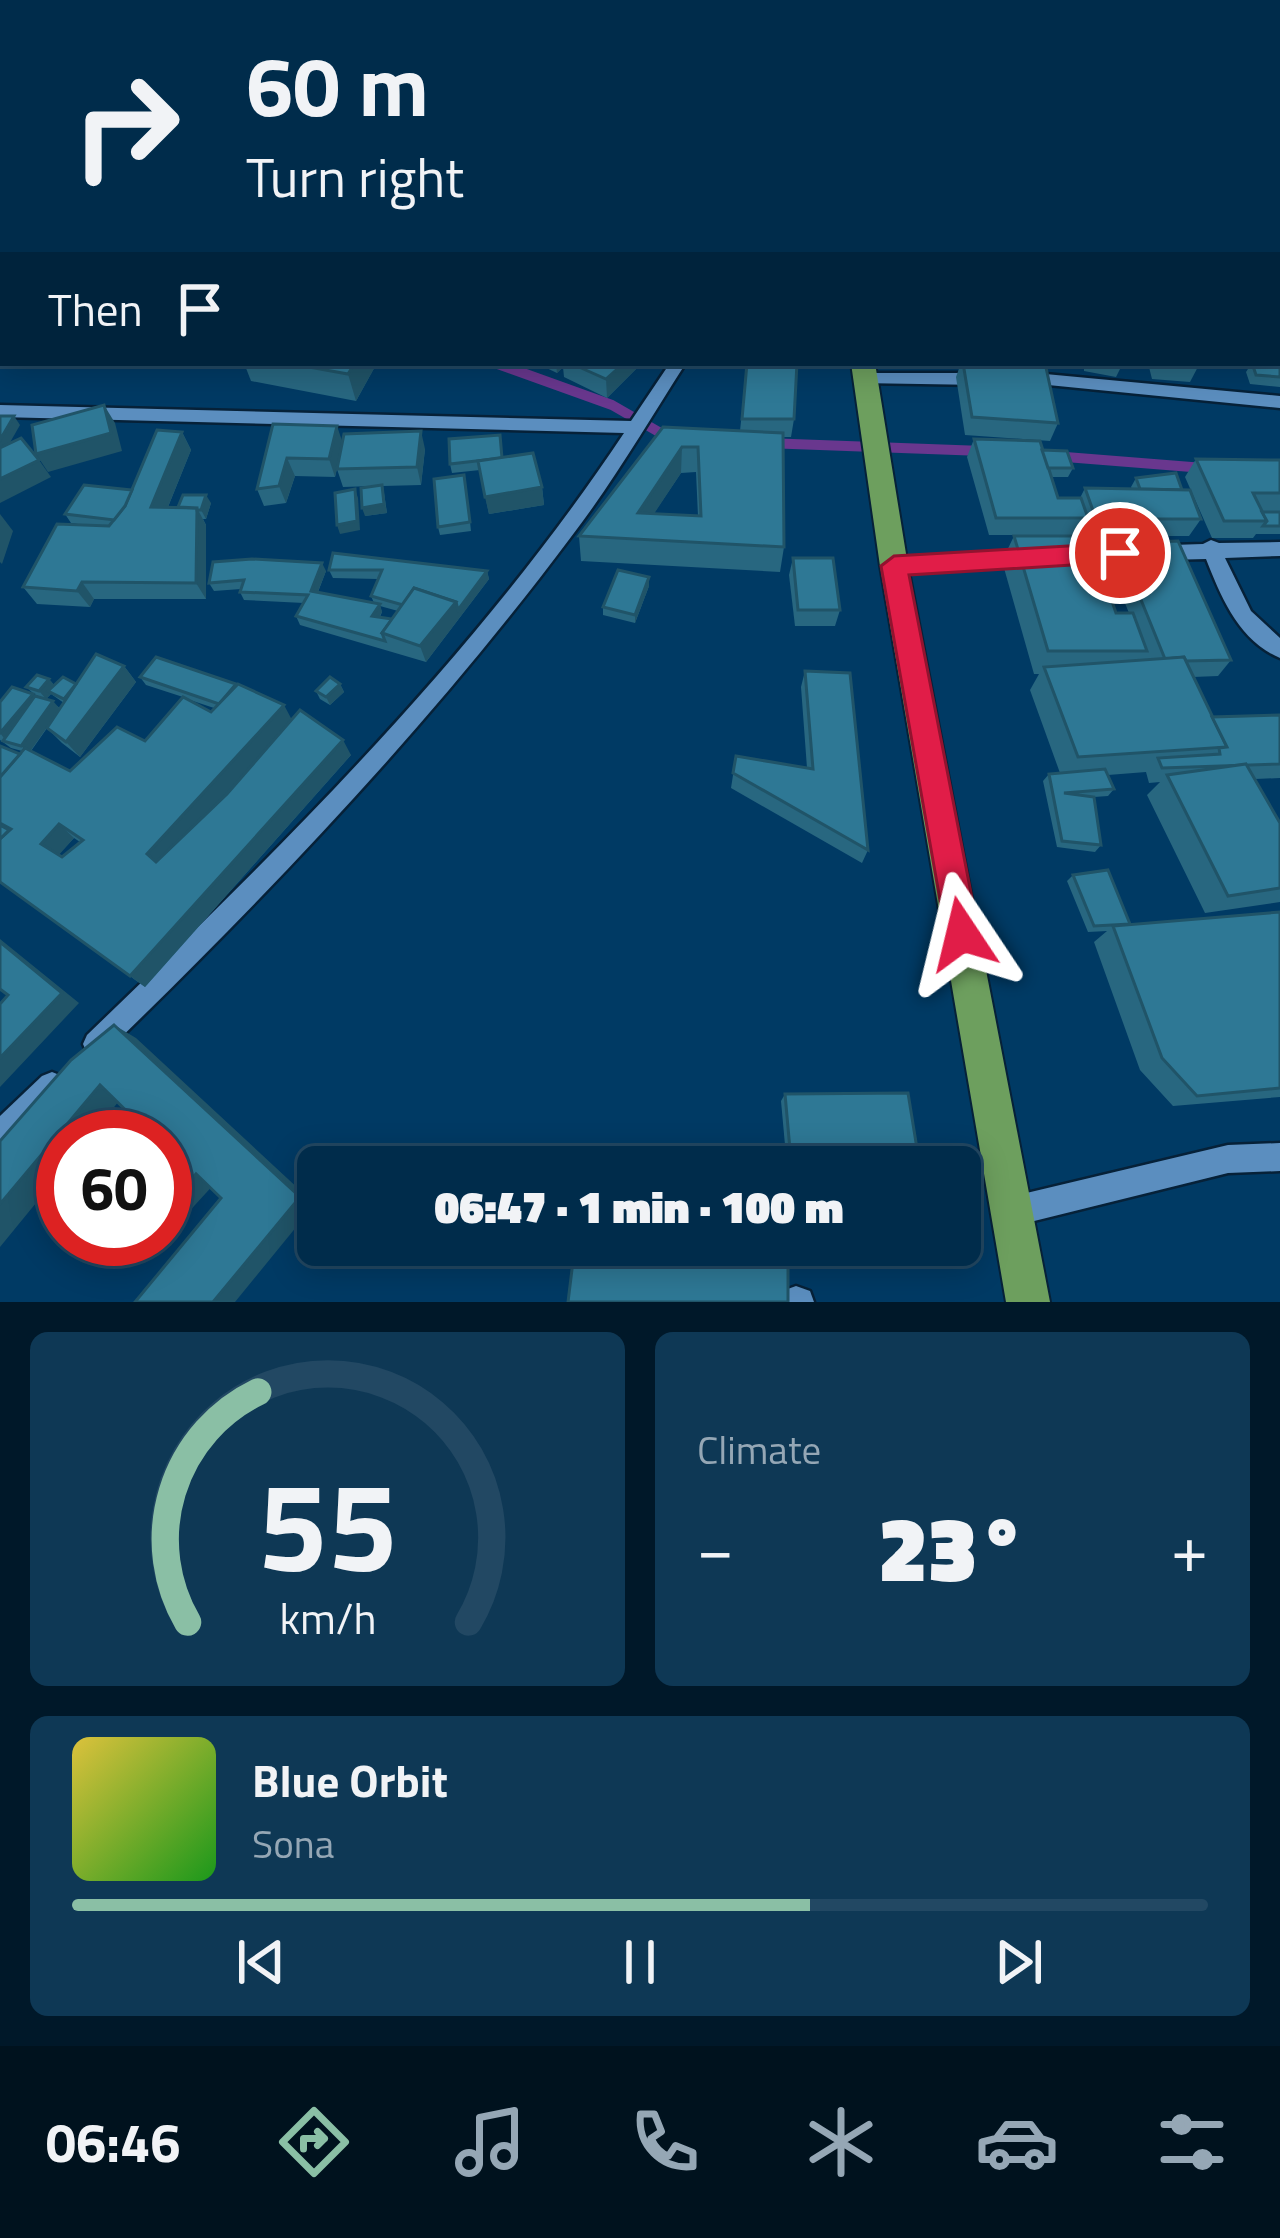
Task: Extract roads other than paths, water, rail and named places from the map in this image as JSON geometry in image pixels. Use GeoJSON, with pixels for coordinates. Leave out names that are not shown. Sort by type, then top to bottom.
{"type":"FeatureCollection","features":[{"type":"Feature","properties":{"kind":"main road"},"geometry":{"type":"LineString","coordinates":[[864,371],[894,566],[1028,1302]]}},
{"type":"Feature","properties":{"kind":"street"},"geometry":{"type":"LineString","coordinates":[[0,1135],[182,961],[377,754],[550,551],[677,366]]}},
{"type":"Feature","properties":{"kind":"street"},"geometry":{"type":"LineString","coordinates":[[864,371],[1044,379],[1280,402]]}},
{"type":"Feature","properties":{"kind":"street"},"geometry":{"type":"LineString","coordinates":[[0,411],[638,427]]}},
{"type":"Feature","properties":{"kind":"street"},"geometry":{"type":"LineString","coordinates":[[894,566],[1211,548],[1280,549]]}},
{"type":"Feature","properties":{"kind":"street"},"geometry":{"type":"LineString","coordinates":[[1211,548],[1232,603],[1260,636],[1280,649]]}},
{"type":"Feature","properties":{"kind":"street"},"geometry":{"type":"LineString","coordinates":[[1014,1210],[1228,1160],[1280,1157]]}},
{"type":"Feature","properties":{"kind":"waterway"},"geometry":{"type":"LineString","coordinates":[[503,366],[612,405],[671,439]]}},
{"type":"Feature","properties":{"kind":"waterway"},"geometry":{"type":"LineString","coordinates":[[765,443],[983,451]]}},
{"type":"Feature","properties":{"kind":"waterway"},"geometry":{"type":"LineString","coordinates":[[1053,456],[1204,468]]}}]}
